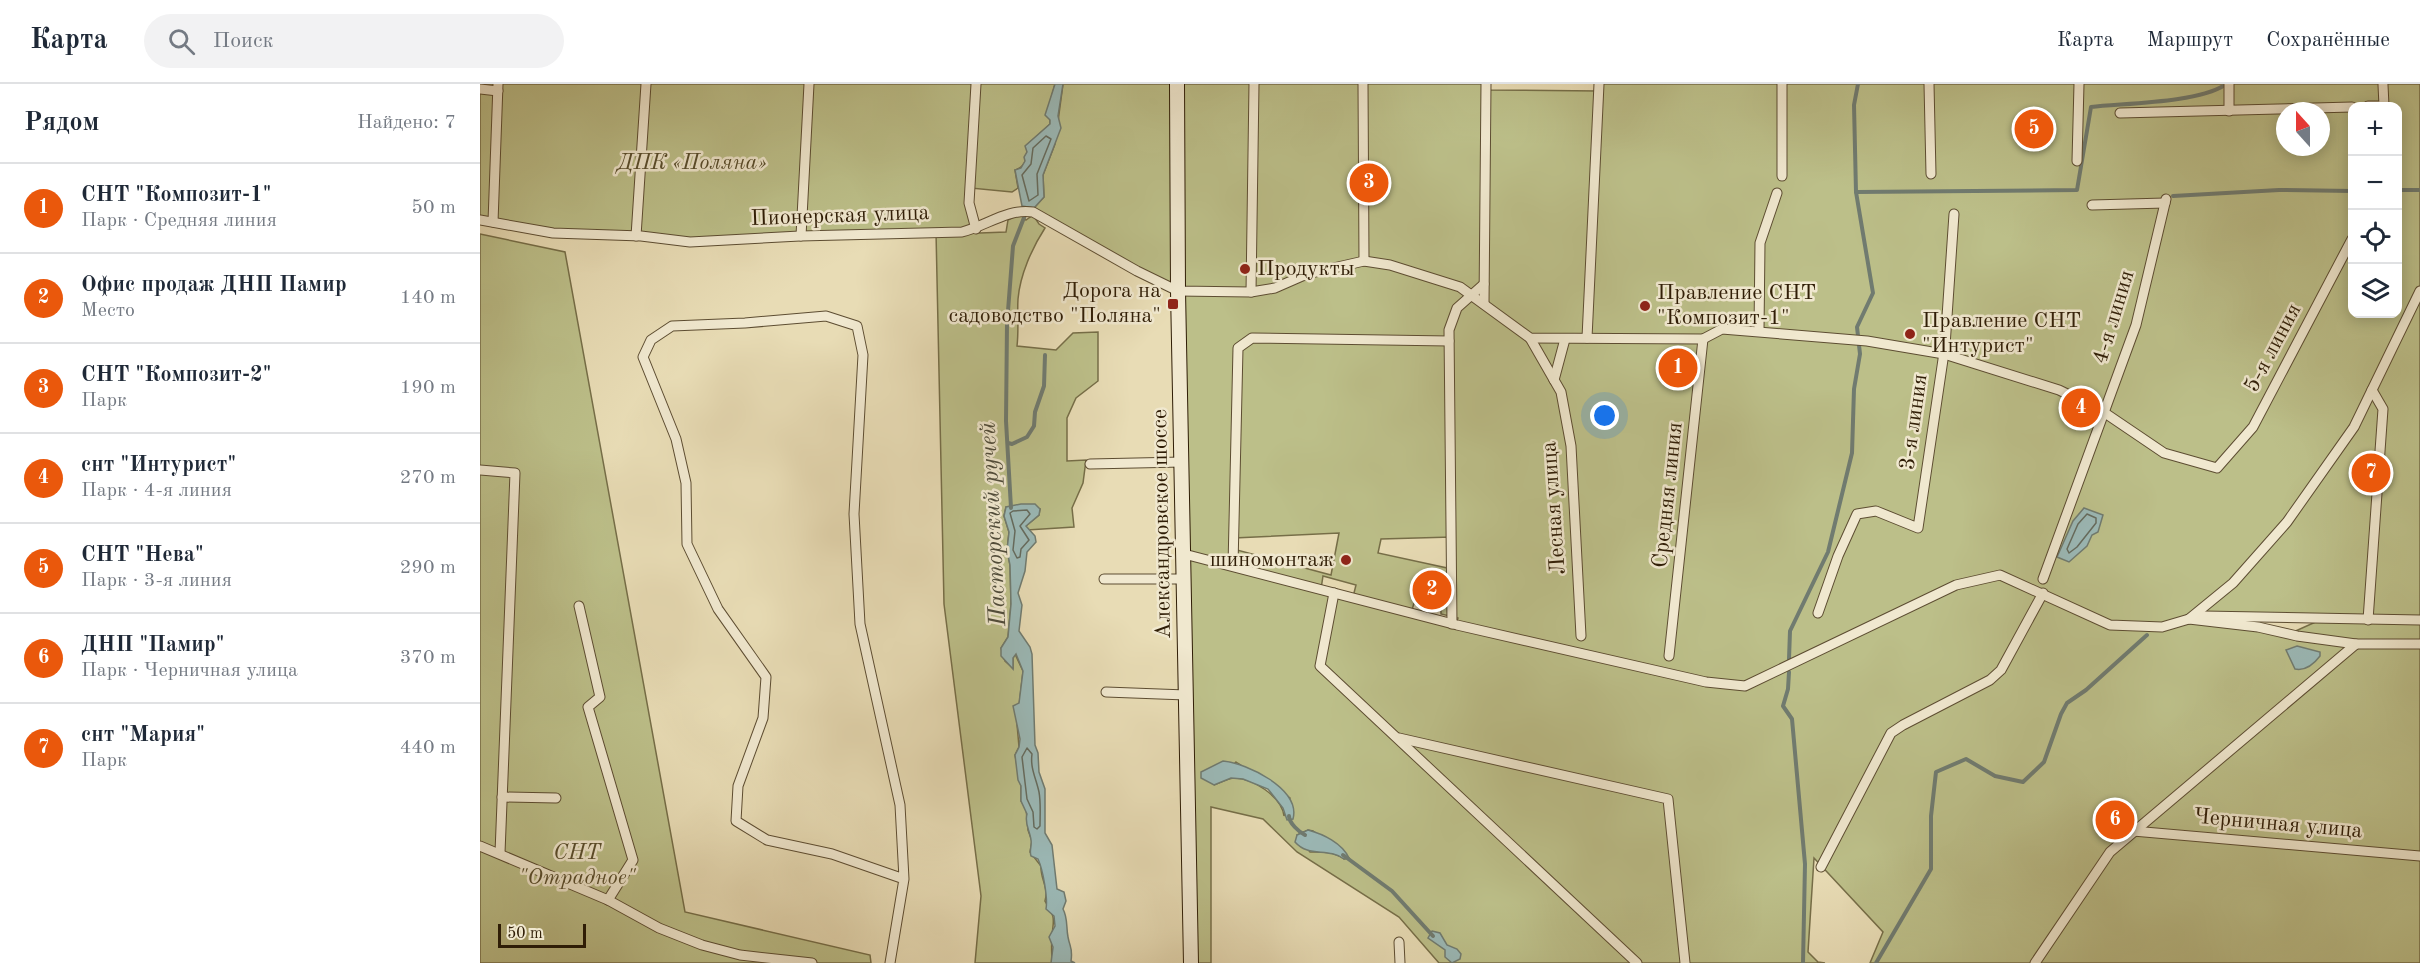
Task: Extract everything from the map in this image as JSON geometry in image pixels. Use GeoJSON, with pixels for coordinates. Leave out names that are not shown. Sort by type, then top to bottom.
{"type":"FeatureCollection","features":[{"type":"Feature","properties":{"kind":"street"},"geometry":{"type":"LineString","coordinates":[[636,236],[646,84]]}},
{"type":"Feature","properties":{"kind":"street"},"geometry":{"type":"LineString","coordinates":[[801,236],[809,84]]}},
{"type":"Feature","properties":{"kind":"street"},"geometry":{"type":"LineString","coordinates":[[976,84],[969,203],[976,229]]}},
{"type":"Feature","properties":{"kind":"street","name":"Александровское шоссе"},"geometry":{"type":"LineString","coordinates":[[1177,84],[1178,291],[1191,963]]}},
{"type":"Feature","properties":{"kind":"street"},"geometry":{"type":"LineString","coordinates":[[1251,292],[1254,84]]}},
{"type":"Feature","properties":{"kind":"street"},"geometry":{"type":"LineString","coordinates":[[1363,84],[1364,261]]}},
{"type":"Feature","properties":{"kind":"street"},"geometry":{"type":"LineString","coordinates":[[1484,304],[1486,84]]}},
{"type":"Feature","properties":{"kind":"street"},"geometry":{"type":"LineString","coordinates":[[1587,338],[1599,84]]}},
{"type":"Feature","properties":{"kind":"street"},"geometry":{"type":"LineString","coordinates":[[1782,84],[1782,176]]}},
{"type":"Feature","properties":{"kind":"street"},"geometry":{"type":"LineString","coordinates":[[1929,84],[1931,174]]}},
{"type":"Feature","properties":{"kind":"street"},"geometry":{"type":"LineString","coordinates":[[2077,161],[2079,84]]}},
{"type":"Feature","properties":{"kind":"street"},"geometry":{"type":"LineString","coordinates":[[2229,84],[2229,111]]}},
{"type":"Feature","properties":{"kind":"street"},"geometry":{"type":"LineString","coordinates":[[2383,85],[2384,102]]}},
{"type":"Feature","properties":{"kind":"street"},"geometry":{"type":"LineString","coordinates":[[480,88],[498,87],[493,222]]}},
{"type":"Feature","properties":{"kind":"street"},"geometry":{"type":"LineString","coordinates":[[2120,113],[2348,107]]}},
{"type":"Feature","properties":{"kind":"street"},"geometry":{"type":"LineString","coordinates":[[1759,331],[1760,243],[1777,193]]}},
{"type":"Feature","properties":{"kind":"street","name":"4-я линия"},"geometry":{"type":"LineString","coordinates":[[2043,579],[2102,411],[2136,325],[2166,201],[2092,205]]}},
{"type":"Feature","properties":{"kind":"street","name":"Пионерская улица"},"geometry":{"type":"LineString","coordinates":[[480,220],[553,233],[636,236],[690,242],[801,236],[962,232],[976,229],[1021,210],[1033,212],[1137,271],[1178,291]]}},
{"type":"Feature","properties":{"kind":"street","name":"3-я линия"},"geometry":{"type":"LineString","coordinates":[[1818,613],[1838,556],[1857,514],[1876,511],[1918,528],[1944,354],[1954,214]]}},
{"type":"Feature","properties":{"kind":"street","name":"5-я линия"},"geometry":{"type":"LineString","coordinates":[[2102,411],[2164,453],[2217,468],[2253,427],[2348,247]]}},
{"type":"Feature","properties":{"kind":"street"},"geometry":{"type":"LineString","coordinates":[[1178,291],[1251,292],[1275,288],[1307,274],[1364,261],[1390,265],[1460,287],[1530,338],[1704,339],[1722,329],[1867,341],[1944,354],[2059,390],[2102,411]]}},
{"type":"Feature","properties":{"kind":"street"},"geometry":{"type":"LineString","coordinates":[[1452,624],[1449,341],[1451,322],[1457,308],[1462,301],[1472,296],[1484,284]]}},
{"type":"Feature","properties":{"kind":"street"},"geometry":{"type":"LineString","coordinates":[[1184,554],[1452,624],[1706,682],[1745,686],[1956,585],[2000,575],[2110,625],[2162,627],[2191,617],[2233,583],[2287,522],[2354,427],[2420,291]]}},
{"type":"Feature","properties":{"kind":"street"},"geometry":{"type":"LineString","coordinates":[[890,963],[904,879],[900,805],[860,624],[854,514],[863,355],[857,326],[826,316],[746,323],[672,326],[651,340],[643,357],[676,439],[686,483],[687,544],[718,609],[766,677],[763,718],[738,786],[736,821],[766,840],[832,854],[904,879]]}},
{"type":"Feature","properties":{"kind":"street"},"geometry":{"type":"LineString","coordinates":[[1233,566],[1238,348],[1252,338],[1449,341]]}},
{"type":"Feature","properties":{"kind":"street","name":"Лесная улица"},"geometry":{"type":"LineString","coordinates":[[1530,338],[1561,392],[1571,446],[1581,636]]}},
{"type":"Feature","properties":{"kind":"street"},"geometry":{"type":"LineString","coordinates":[[1554,380],[1565,339]]}},
{"type":"Feature","properties":{"kind":"street","name":"Средняя линия"},"geometry":{"type":"LineString","coordinates":[[1669,656],[1704,339]]}},
{"type":"Feature","properties":{"kind":"street"},"geometry":{"type":"LineString","coordinates":[[2367,620],[2383,409],[2372,390]]}},
{"type":"Feature","properties":{"kind":"street"},"geometry":{"type":"LineString","coordinates":[[1090,464],[1182,462]]}},
{"type":"Feature","properties":{"kind":"street"},"geometry":{"type":"LineString","coordinates":[[480,470],[515,473],[500,853]]}},
{"type":"Feature","properties":{"kind":"street"},"geometry":{"type":"LineString","coordinates":[[1104,579],[1185,579]]}},
{"type":"Feature","properties":{"kind":"street"},"geometry":{"type":"LineString","coordinates":[[1334,592],[1320,666],[1637,963]]}},
{"type":"Feature","properties":{"kind":"street"},"geometry":{"type":"LineString","coordinates":[[1821,867],[1891,734],[1903,725],[1990,680],[2001,670],[2043,593]]}},
{"type":"Feature","properties":{"kind":"street"},"geometry":{"type":"LineString","coordinates":[[579,606],[600,697],[588,707],[633,860],[608,900]]}},
{"type":"Feature","properties":{"kind":"street"},"geometry":{"type":"LineString","coordinates":[[2191,617],[2420,620]]}},
{"type":"Feature","properties":{"kind":"street"},"geometry":{"type":"LineString","coordinates":[[2191,617],[2356,644],[2420,644]]}},
{"type":"Feature","properties":{"kind":"street"},"geometry":{"type":"LineString","coordinates":[[2035,963],[2110,852],[2356,644]]}},
{"type":"Feature","properties":{"kind":"street"},"geometry":{"type":"LineString","coordinates":[[1106,692],[1186,695]]}},
{"type":"Feature","properties":{"kind":"street"},"geometry":{"type":"LineString","coordinates":[[1397,738],[1668,799],[1685,963]]}},
{"type":"Feature","properties":{"kind":"street"},"geometry":{"type":"LineString","coordinates":[[502,797],[556,798]]}},
{"type":"Feature","properties":{"kind":"street","name":"Черничная улица"},"geometry":{"type":"LineString","coordinates":[[2133,831],[2420,855]]}},
{"type":"Feature","properties":{"kind":"street"},"geometry":{"type":"LineString","coordinates":[[480,846],[608,900],[659,928],[702,945],[740,955],[812,963]]}},
{"type":"Feature","properties":{"kind":"street"},"geometry":{"type":"LineString","coordinates":[[1400,942],[1400,963]]}},
{"type":"Feature","properties":{"kind":"green space","name":"ДПК «Поляна»"},"geometry":{"type":"Polygon","coordinates":[[[480,84],[1055,84],[1050,102],[1050,124],[1026,146],[1025,161],[1015,170],[1018,188],[1012,192],[971,188],[977,231],[980,233],[1006,232],[1008,220],[1020,214],[1026,220],[1033,215],[1045,228],[1031,253],[1021,281],[1018,299],[1017,346],[1056,350],[1073,333],[1098,332],[1098,381],[1076,398],[1067,418],[1067,461],[1086,460],[1083,483],[1072,508],[1074,527],[1027,530],[1026,526],[1039,515],[1040,509],[1006,507],[1004,516],[1009,532],[1007,550],[1010,565],[1011,604],[1008,637],[1001,648],[1005,661],[1013,668],[1015,654],[1023,671],[1017,724],[1019,747],[1015,755],[1021,786],[1021,801],[1026,808],[1028,830],[1032,841],[1030,852],[1041,866],[1046,892],[1045,901],[1053,919],[1052,963],[975,963],[981,896],[944,604],[936,232],[690,242],[553,233],[480,220],[480,84]]]}},
{"type":"Feature","properties":{"kind":"green space"},"geometry":{"type":"Polygon","coordinates":[[[1063,84],[1486,84],[1486,90],[1599,91],[1599,84],[2420,84],[2420,963],[1870,963],[1883,932],[1814,858],[1808,952],[1818,962],[1825,963],[1439,963],[1399,917],[1297,852],[1263,819],[1211,807],[1211,963],[1191,963],[1180,291],[1034,208],[1044,197],[1043,175],[1055,144],[1063,84]],[[1339,533],[1234,538],[1233,549],[1331,575],[1339,533]],[[1452,537],[1381,539],[1378,553],[1452,569],[1452,537]],[[1323,576],[1321,589],[1353,597],[1356,585],[1323,576]],[[1415,600],[1411,613],[1456,625],[1458,618],[1441,614],[1441,603],[1415,600]],[[2195,615],[2289,634],[2320,620],[2195,615]],[[1236,762],[1214,785],[1233,778],[1249,781],[1272,795],[1284,816],[1290,798],[1236,762]],[[1308,830],[1297,835],[1310,852],[1332,853],[1344,859],[1349,858],[1313,831],[1308,830]]]}},
{"type":"Feature","properties":{"kind":"green space","name":"СНТ \"Отрадное\""},"geometry":{"type":"Polygon","coordinates":[[[480,234],[565,252],[685,912],[870,955],[871,963],[480,963],[480,234]]]}},
{"type":"Feature","properties":{"kind":"water"},"geometry":{"type":"Polygon","coordinates":[[[1055,84],[1063,84],[1058,116],[1061,128],[1043,175],[1044,197],[1034,208],[1022,206],[1015,170],[1021,168],[1025,161],[1024,157],[1027,152],[1025,146],[1050,124],[1050,120],[1045,115],[1055,84]]]}},
{"type":"Feature","properties":{"kind":"water"},"geometry":{"type":"Polygon","coordinates":[[[1035,504],[1040,509],[1039,515],[1026,526],[1035,536],[1036,542],[1027,552],[1025,571],[1018,593],[1022,605],[1019,631],[1032,654],[1035,745],[1039,772],[1045,789],[1045,833],[1052,845],[1057,889],[1064,892],[1066,901],[1063,909],[1066,916],[1071,961],[1075,963],[1051,963],[1053,947],[1049,937],[1055,926],[1054,916],[1046,909],[1046,891],[1040,864],[1038,859],[1030,854],[1031,840],[1027,814],[1021,801],[1021,786],[1018,780],[1015,755],[1020,739],[1013,706],[1019,703],[1023,671],[1016,654],[1013,658],[1013,669],[1001,656],[1001,648],[1008,637],[1011,604],[1010,565],[1007,550],[1009,532],[1004,516],[1006,507],[1035,504]]]}},
{"type":"Feature","properties":{"kind":"water"},"geometry":{"type":"Polygon","coordinates":[[[2084,508],[2103,515],[2098,532],[2092,535],[2087,546],[2069,562],[2057,557],[2073,521],[2084,508]]]}},
{"type":"Feature","properties":{"kind":"water"},"geometry":{"type":"Polygon","coordinates":[[[2297,646],[2320,652],[2320,656],[2309,666],[2295,669],[2286,650],[2297,646]]]}},
{"type":"Feature","properties":{"kind":"water"},"geometry":{"type":"Polygon","coordinates":[[[1223,761],[1258,772],[1281,788],[1293,808],[1293,819],[1287,820],[1283,808],[1268,789],[1243,779],[1231,778],[1214,785],[1201,778],[1201,772],[1223,761]]]}},
{"type":"Feature","properties":{"kind":"water"},"geometry":{"type":"Polygon","coordinates":[[[1308,830],[1332,840],[1349,858],[1344,859],[1338,855],[1300,847],[1295,842],[1297,835],[1308,830]]]}},
{"type":"Feature","properties":{"kind":"water"},"geometry":{"type":"Polygon","coordinates":[[[1432,931],[1440,933],[1447,945],[1457,949],[1461,954],[1460,959],[1452,963],[1445,957],[1445,950],[1428,938],[1432,931]]]}},
{"type":"Feature","properties":{"kind":"waterway"},"geometry":{"type":"LineString","coordinates":[[1789,659],[1790,631],[1828,552],[1852,453],[1854,389],[1860,354],[1857,327],[1873,293],[1856,192],[1854,105],[1858,84]]}},
{"type":"Feature","properties":{"kind":"waterway"},"geometry":{"type":"LineString","coordinates":[[1856,192],[2077,190],[2091,107],[2179,99],[2212,91],[2225,85]]}},
{"type":"Feature","properties":{"kind":"waterway"},"geometry":{"type":"LineString","coordinates":[[2173,196],[2279,190],[2348,191]]}},
{"type":"Feature","properties":{"kind":"waterway"},"geometry":{"type":"LineString","coordinates":[[2402,190],[2420,190]]}},
{"type":"Feature","properties":{"kind":"waterway","name":"Пасторский ручей"},"geometry":{"type":"LineString","coordinates":[[1011,508],[1006,421],[1007,324],[1013,246],[1025,215]]}},
{"type":"Feature","properties":{"kind":"waterway"},"geometry":{"type":"LineString","coordinates":[[1008,443],[1012,444],[1027,437],[1034,426],[1035,412],[1044,386],[1045,355]]}},
{"type":"Feature","properties":{"kind":"waterway"},"geometry":{"type":"LineString","coordinates":[[1876,963],[1931,869],[1931,816],[1936,772],[1966,759],[1995,776],[2023,782],[2044,762],[2067,703],[2086,690],[2147,635]]}},
{"type":"Feature","properties":{"kind":"waterway"},"geometry":{"type":"LineString","coordinates":[[1789,672],[1788,689],[1783,706],[1792,719],[1805,864],[1803,963]]}},
{"type":"Feature","properties":{"kind":"waterway"},"geometry":{"type":"LineString","coordinates":[[1289,816],[1295,827],[1305,835]]}},
{"type":"Feature","properties":{"kind":"waterway"},"geometry":{"type":"LineString","coordinates":[[1343,855],[1392,891],[1433,936]]}},
{"type":"Feature","properties":{"kind":"place","name":"СНТ \"Нева\""},"geometry":{"type":"Point","coordinates":[2034,129]}},
{"type":"Feature","properties":{"kind":"place","name":"СНТ \"Композит-2\""},"geometry":{"type":"Point","coordinates":[1369,183]}},
{"type":"Feature","properties":{"kind":"place","name":"Продукты"},"geometry":{"type":"Point","coordinates":[1245,269]}},
{"type":"Feature","properties":{"kind":"place","name":"Дорога на садоводство \"Поляна\""},"geometry":{"type":"Point","coordinates":[1173,304]}},
{"type":"Feature","properties":{"kind":"place","name":"Правление СНТ \"Композит-1\""},"geometry":{"type":"Point","coordinates":[1645,306]}},
{"type":"Feature","properties":{"kind":"place","name":"Правление СНТ \"Интурист\""},"geometry":{"type":"Point","coordinates":[1910,334]}},
{"type":"Feature","properties":{"kind":"place","name":"СНТ \"Композит-1\""},"geometry":{"type":"Point","coordinates":[1678,368]}},
{"type":"Feature","properties":{"kind":"place","name":"снт \"Интурист\""},"geometry":{"type":"Point","coordinates":[2081,408]}},
{"type":"Feature","properties":{"kind":"place","name":"снт \"Мария\""},"geometry":{"type":"Point","coordinates":[2371,473]}},
{"type":"Feature","properties":{"kind":"place","name":"шиномонтаж"},"geometry":{"type":"Point","coordinates":[1346,560]}},
{"type":"Feature","properties":{"kind":"place","name":"Офис продаж ДНП Памир"},"geometry":{"type":"Point","coordinates":[1432,590]}},
{"type":"Feature","properties":{"kind":"place","name":"ДНП \"Памир\""},"geometry":{"type":"Point","coordinates":[2115,820]}}]}
